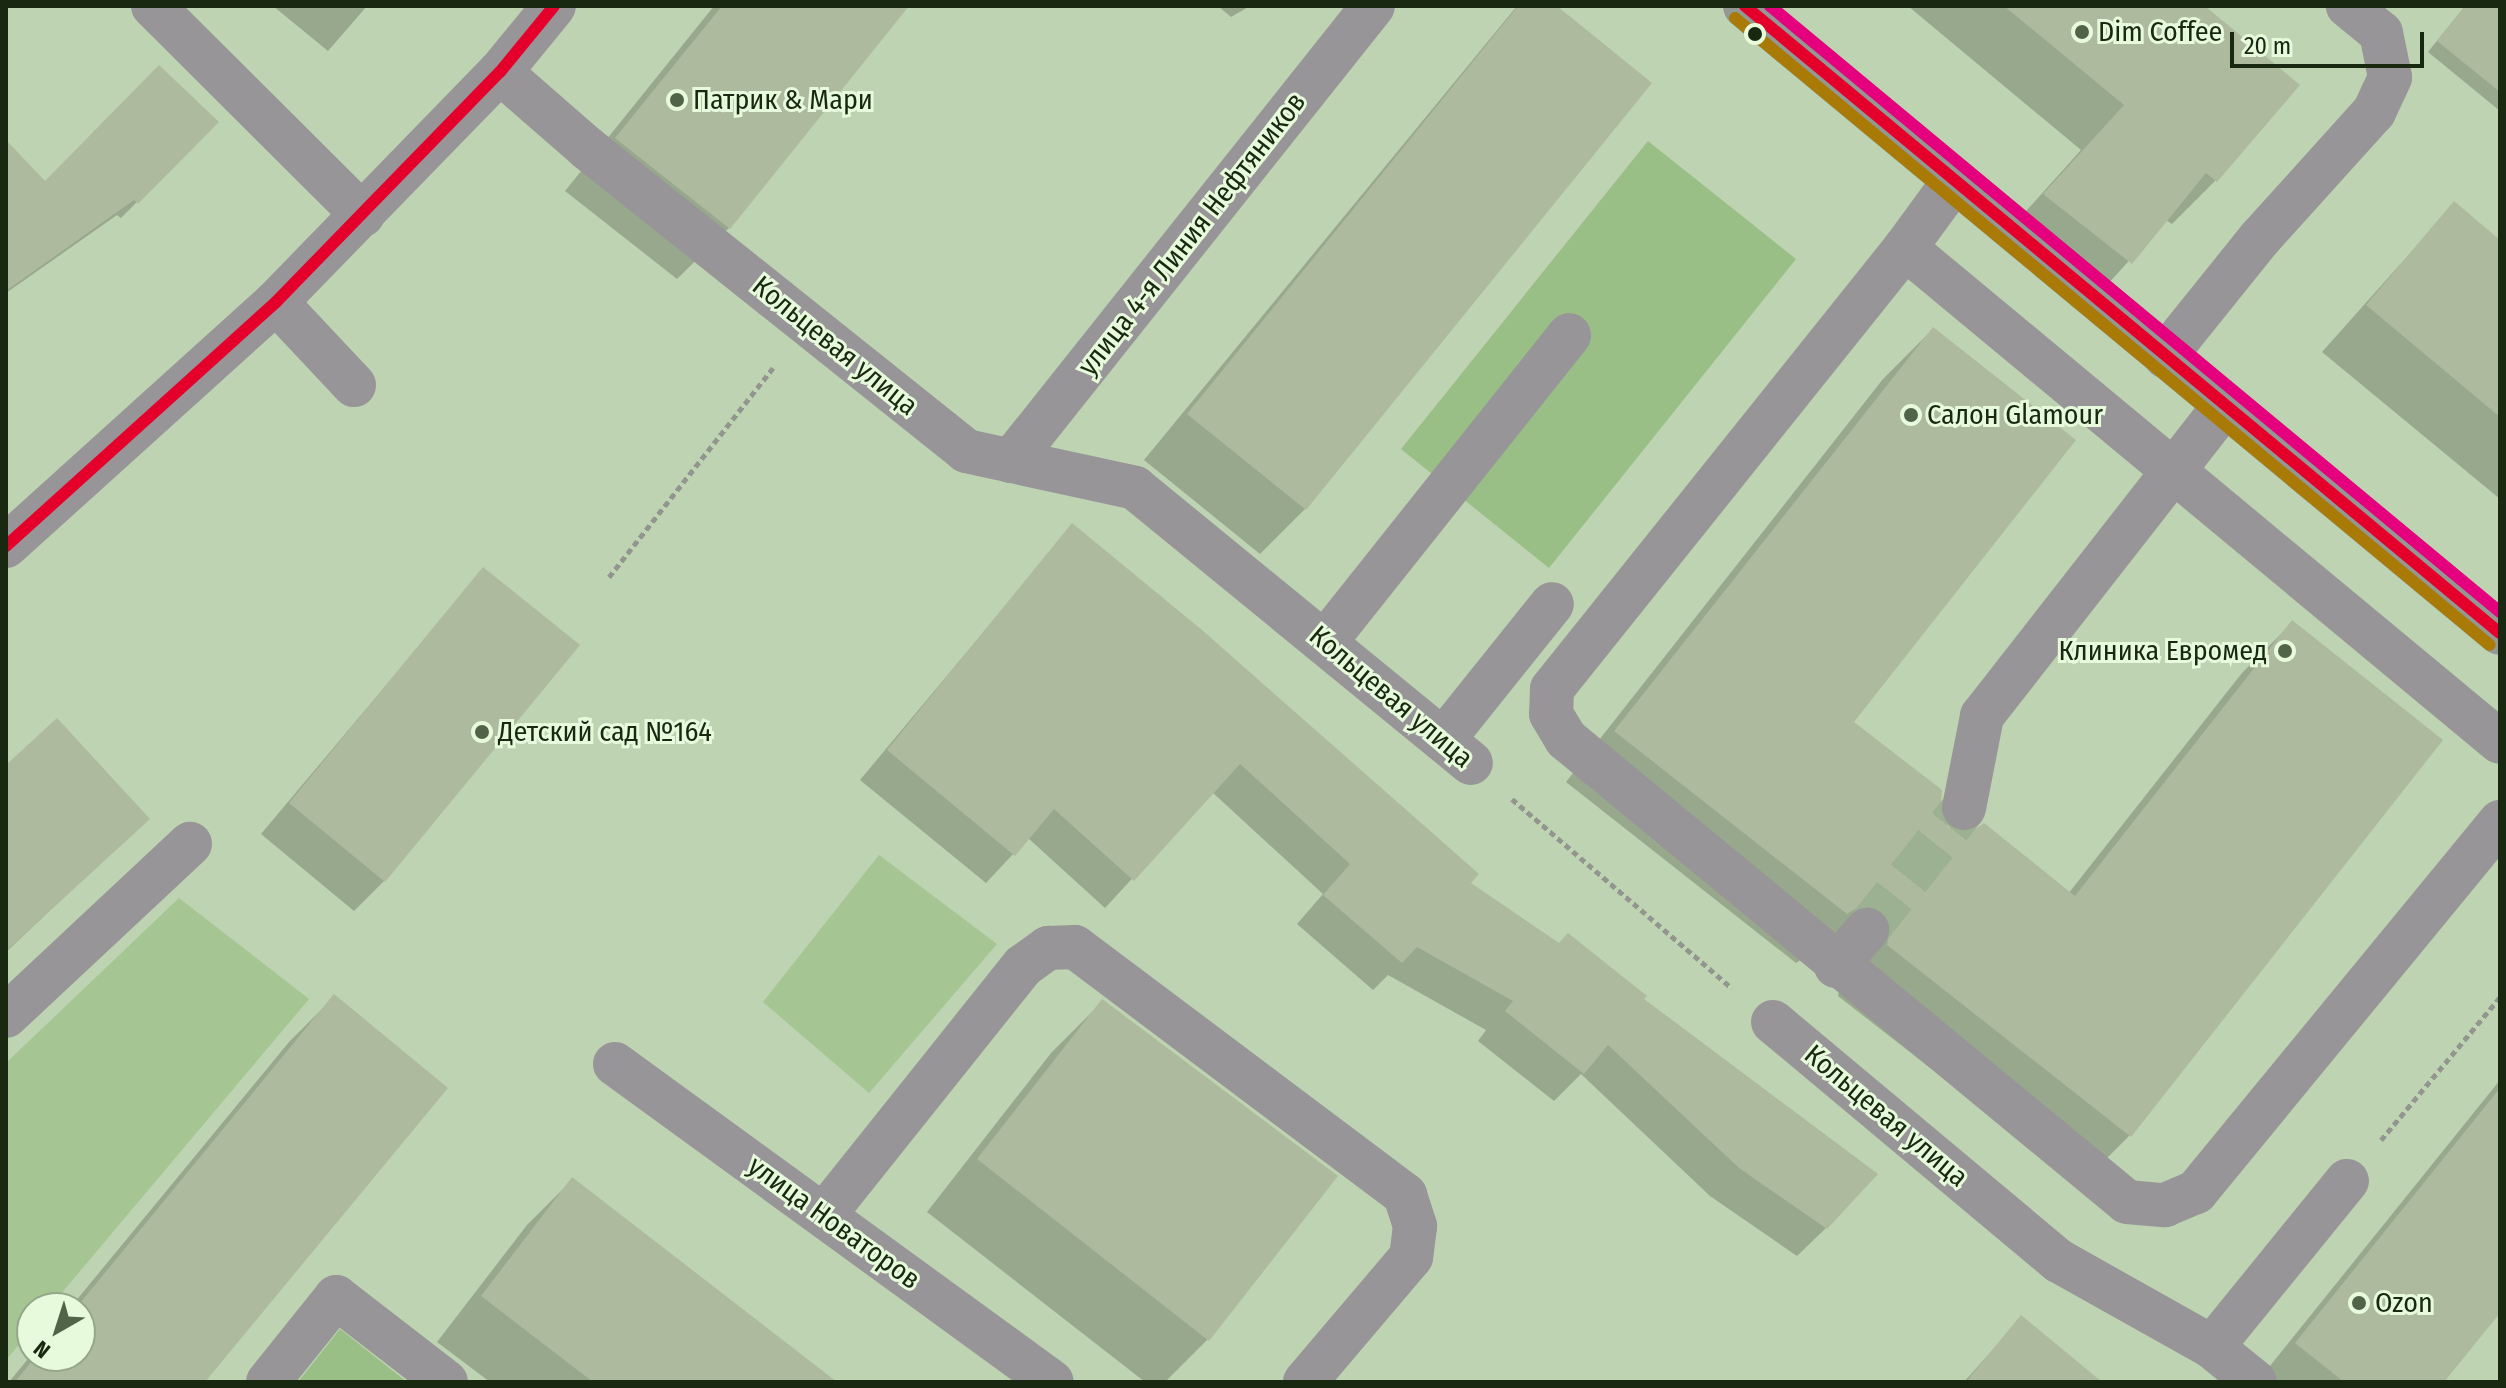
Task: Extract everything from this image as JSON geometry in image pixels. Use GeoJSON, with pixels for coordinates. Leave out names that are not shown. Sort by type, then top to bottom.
{"type":"FeatureCollection","features":[{"type":"Feature","properties":{"kind":"main road"},"geometry":{"type":"LineString","coordinates":[[1745,6],[2500,633]]}},
{"type":"Feature","properties":{"kind":"street"},"geometry":{"type":"LineString","coordinates":[[153,6],[363,215]]}},
{"type":"Feature","properties":{"kind":"street"},"geometry":{"type":"LineString","coordinates":[[6,546],[276,302],[500,72],[554,6]]}},
{"type":"Feature","properties":{"kind":"street","name":"улица 4-я Линия Нефтяников"},"geometry":{"type":"LineString","coordinates":[[1011,461],[1373,6]]}},
{"type":"Feature","properties":{"kind":"street"},"geometry":{"type":"LineString","coordinates":[[2165,356],[2260,238],[2374,112],[2390,77],[2381,33],[2348,6]]}},
{"type":"Feature","properties":{"kind":"street","name":"Кольцевая улица"},"geometry":{"type":"LineString","coordinates":[[500,72],[966,451],[1135,488],[1457,752]]}},
{"type":"Feature","properties":{"kind":"street"},"geometry":{"type":"LineString","coordinates":[[1954,181],[1905,248],[1552,689],[1551,714],[1566,739],[1836,966],[2127,1202],[2165,1205],[2196,1192],[2500,822]]}},
{"type":"Feature","properties":{"kind":"street"},"geometry":{"type":"LineString","coordinates":[[1905,248],[2176,469],[2500,742]]}},
{"type":"Feature","properties":{"kind":"street"},"geometry":{"type":"LineString","coordinates":[[276,302],[354,385]]}},
{"type":"Feature","properties":{"kind":"street"},"geometry":{"type":"LineString","coordinates":[[1325,642],[1569,335]]}},
{"type":"Feature","properties":{"kind":"street"},"geometry":{"type":"LineString","coordinates":[[1964,808],[1982,716],[2224,406]]}},
{"type":"Feature","properties":{"kind":"street"},"geometry":{"type":"LineString","coordinates":[[1457,752],[1552,604]]}},
{"type":"Feature","properties":{"kind":"street"},"geometry":{"type":"LineString","coordinates":[[6,1016],[190,844]]}},
{"type":"Feature","properties":{"kind":"street"},"geometry":{"type":"LineString","coordinates":[[1836,966],[1867,930]]}},
{"type":"Feature","properties":{"kind":"street"},"geometry":{"type":"LineString","coordinates":[[824,1215],[1023,966],[1048,948],[1075,947],[1405,1195],[1415,1226],[1411,1257],[1305,1382]]}},
{"type":"Feature","properties":{"kind":"street","name":"Кольцевая улица"},"geometry":{"type":"LineString","coordinates":[[1773,1022],[2059,1261],[2212,1347],[2255,1382]]}},
{"type":"Feature","properties":{"kind":"street","name":"улица Новаторов"},"geometry":{"type":"LineString","coordinates":[[615,1064],[1052,1382]]}},
{"type":"Feature","properties":{"kind":"street"},"geometry":{"type":"LineString","coordinates":[[2212,1347],[2347,1181]]}},
{"type":"Feature","properties":{"kind":"street"},"geometry":{"type":"LineString","coordinates":[[268,1382],[336,1297],[446,1382]]}},
{"type":"Feature","properties":{"kind":"path"},"geometry":{"type":"LineString","coordinates":[[609,577],[809,324]]}},
{"type":"Feature","properties":{"kind":"path","name":"Кольцевая улица"},"geometry":{"type":"LineString","coordinates":[[1457,752],[1773,1022]]}},
{"type":"Feature","properties":{"kind":"path"},"geometry":{"type":"LineString","coordinates":[[2347,1181],[2500,997]]}},
{"type":"Feature","properties":{"kind":"green space"},"geometry":{"type":"Polygon","coordinates":[[[1648,141],[1796,259],[1549,568],[1401,449],[1648,141]]]}},
{"type":"Feature","properties":{"kind":"green space"},"geometry":{"type":"Polygon","coordinates":[[[879,855],[997,944],[869,1093],[763,1002],[879,855]]]}},
{"type":"Feature","properties":{"kind":"green space"},"geometry":{"type":"Polygon","coordinates":[[[179,898],[309,999],[62,1292],[16,1292],[16,1348],[6,1360],[6,1063],[179,898]]]}},
{"type":"Feature","properties":{"kind":"green space"},"geometry":{"type":"Polygon","coordinates":[[[340,1329],[407,1382],[298,1382],[340,1329]]]}},
{"type":"Feature","properties":{"kind":"building"},"geometry":{"type":"Polygon","coordinates":[[[722,6],[909,6],[730,229],[615,138],[722,6]]]}},
{"type":"Feature","properties":{"kind":"building"},"geometry":{"type":"Polygon","coordinates":[[[1518,6],[1557,6],[1652,83],[1306,510],[1187,414],[1518,6]]]}},
{"type":"Feature","properties":{"kind":"building"},"geometry":{"type":"Polygon","coordinates":[[[2004,6],[2205,6],[2300,85],[2217,182],[2206,173],[2132,264],[2043,194],[2124,105],[2004,6]]]}},
{"type":"Feature","properties":{"kind":"building"},"geometry":{"type":"Polygon","coordinates":[[[2465,6],[2500,6],[2500,92],[2437,41],[2465,6]]]}},
{"type":"Feature","properties":{"kind":"building"},"geometry":{"type":"Polygon","coordinates":[[[159,65],[219,122],[138,204],[134,200],[6,291],[6,140],[45,181],[159,65]]]}},
{"type":"Feature","properties":{"kind":"building"},"geometry":{"type":"Polygon","coordinates":[[[2454,201],[2500,240],[2500,417],[2366,305],[2454,201]]]}},
{"type":"Feature","properties":{"kind":"building"},"geometry":{"type":"Polygon","coordinates":[[[1933,327],[2076,440],[1854,722],[1942,790],[1940,815],[1948,827],[1971,832],[1984,823],[2075,896],[2292,620],[2443,740],[2131,1137],[1887,945],[1891,923],[1883,911],[1860,906],[1847,914],[1614,731],[1933,327]]]}},
{"type":"Feature","properties":{"kind":"building"},"geometry":{"type":"Polygon","coordinates":[[[1072,523],[1202,630],[1479,874],[1471,883],[1559,943],[1568,933],[1647,996],[1644,999],[1878,1174],[1827,1229],[1739,1168],[1608,1045],[1584,1074],[1505,1011],[1513,1001],[1417,947],[1402,963],[1323,895],[1350,864],[1240,764],[1134,881],[1054,809],[1015,856],[887,750],[1072,523]]]}},
{"type":"Feature","properties":{"kind":"building"},"geometry":{"type":"Polygon","coordinates":[[[483,567],[580,645],[385,882],[289,803],[483,567]]]}},
{"type":"Feature","properties":{"kind":"building"},"geometry":{"type":"Polygon","coordinates":[[[57,718],[150,819],[6,951],[6,765],[57,718]]]}},
{"type":"Feature","properties":{"kind":"building"},"geometry":{"type":"Polygon","coordinates":[[[334,994],[448,1088],[205,1382],[15,1382],[23,1372],[96,1372],[96,1292],[89,1292],[334,994]]]}},
{"type":"Feature","properties":{"kind":"building"},"geometry":{"type":"Polygon","coordinates":[[[1102,999],[1338,1176],[1209,1341],[977,1159],[1102,999]]]}},
{"type":"Feature","properties":{"kind":"building"},"geometry":{"type":"Polygon","coordinates":[[[2500,1088],[2500,1313],[2444,1382],[2344,1382],[2295,1343],[2500,1088]]]}},
{"type":"Feature","properties":{"kind":"building"},"geometry":{"type":"Polygon","coordinates":[[[572,1177],[837,1382],[593,1382],[481,1296],[572,1177]]]}},
{"type":"Feature","properties":{"kind":"building"},"geometry":{"type":"Polygon","coordinates":[[[2021,1315],[2102,1382],[1966,1382],[2021,1315]]]}},
{"type":"Feature","properties":{"kind":"tunnel"},"geometry":{"type":"LineString","coordinates":[[1867,930],[1964,808]]}},
{"type":"Feature","properties":{"kind":"transit line"},"geometry":{"type":"LineString","coordinates":[[6,546],[276,302],[500,72],[554,6]]}},
{"type":"Feature","properties":{"kind":"transit line"},"geometry":{"type":"LineString","coordinates":[[1745,6],[2500,633]]}},
{"type":"Feature","properties":{"kind":"transit line"},"geometry":{"type":"LineString","coordinates":[[1770,6],[2500,612]]}},
{"type":"Feature","properties":{"kind":"transit line"},"geometry":{"type":"LineString","coordinates":[[1735,18],[2490,645]]}},
{"type":"Feature","properties":{"kind":"place","name":"Dim Coffee"},"geometry":{"type":"Point","coordinates":[2082,32]}},
{"type":"Feature","properties":{"kind":"place","name":"Патрик & Мари"},"geometry":{"type":"Point","coordinates":[677,100]}},
{"type":"Feature","properties":{"kind":"place","name":"Салон Glamour"},"geometry":{"type":"Point","coordinates":[1911,415]}},
{"type":"Feature","properties":{"kind":"place","name":"Клиника Евромед"},"geometry":{"type":"Point","coordinates":[2285,651]}},
{"type":"Feature","properties":{"kind":"place","name":"Детский сад №164"},"geometry":{"type":"Point","coordinates":[482,732]}},
{"type":"Feature","properties":{"kind":"place","name":"Ozon"},"geometry":{"type":"Point","coordinates":[2359,1303]}}]}
